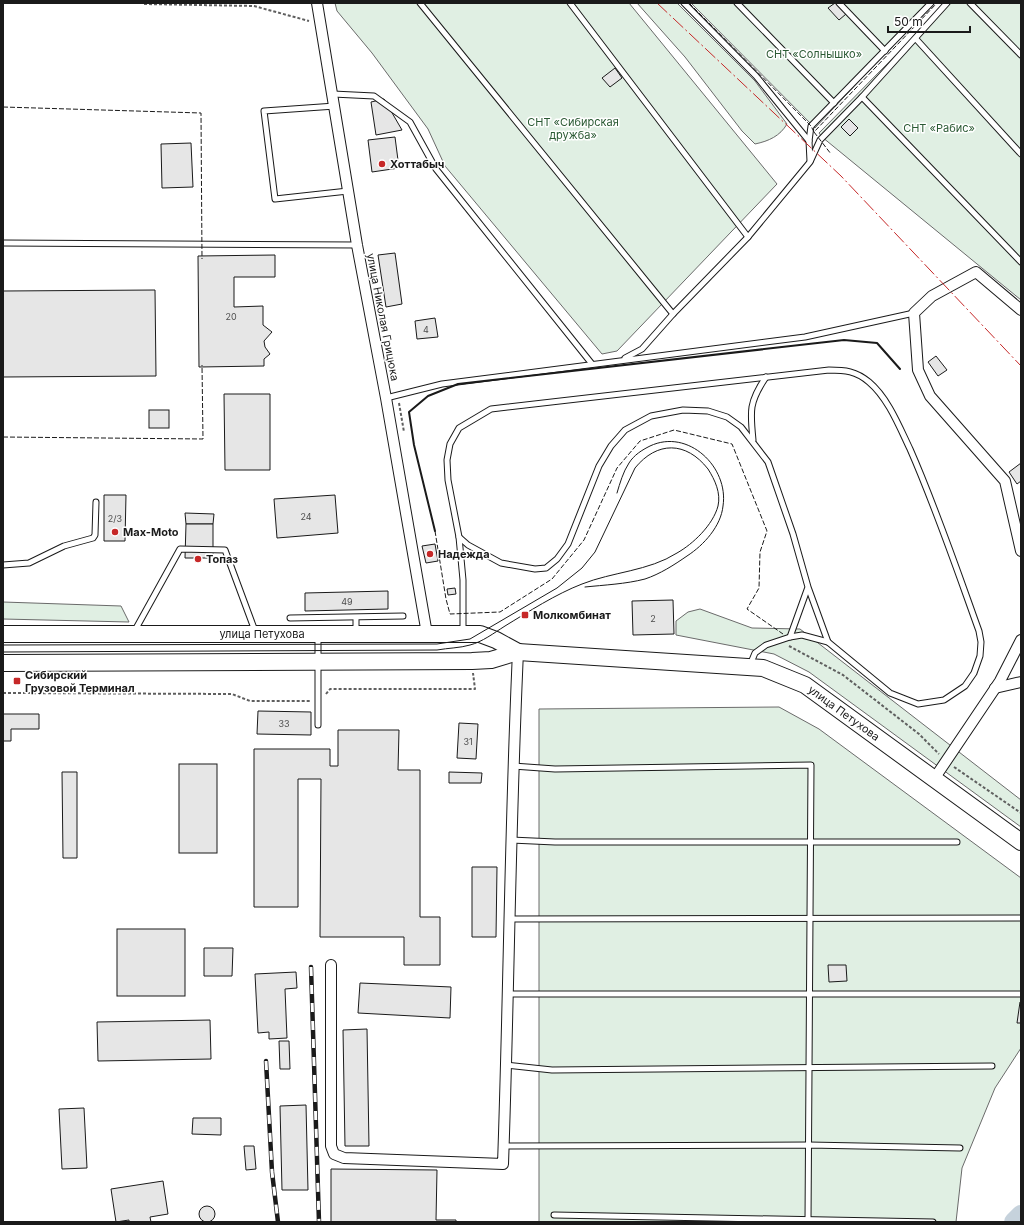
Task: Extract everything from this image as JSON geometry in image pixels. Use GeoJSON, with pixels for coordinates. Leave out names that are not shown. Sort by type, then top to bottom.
{"type":"FeatureCollection","features":[{"type":"Feature","properties":{"kind":"highway","name":"улица Петухова"},"geometry":{"type":"LineString","coordinates":[[3,634],[480,634],[518,652]]}},
{"type":"Feature","properties":{"kind":"highway","name":"улица Петухова"},"geometry":{"type":"LineString","coordinates":[[3,663],[318,663],[478,661],[491,660],[518,652],[763,668],[805,685],[1021,842]]}},
{"type":"Feature","properties":{"kind":"street","name":"улица Николая Грицюка"},"geometry":{"type":"LineString","coordinates":[[317,3],[357,245],[386,398],[427,634]]}},
{"type":"Feature","properties":{"kind":"street"},"geometry":{"type":"LineString","coordinates":[[1021,310],[976,272],[932,296],[914,313],[918,370],[930,396],[1005,481],[1021,551]]}},
{"type":"Feature","properties":{"kind":"street"},"geometry":{"type":"LineString","coordinates":[[934,779],[995,688],[1021,640]]}},
{"type":"Feature","properties":{"kind":"street"},"geometry":{"type":"LineString","coordinates":[[331,964],[331,1146],[334,1154],[344,1158],[503,1164],[510,919],[512,766],[518,652]]}},
{"type":"Feature","properties":{"kind":"street"},"geometry":{"type":"LineString","coordinates":[[995,688],[1021,682]]}},
{"type":"Feature","properties":{"kind":"lane"},"geometry":{"type":"LineString","coordinates":[[420,3],[673,314]]}},
{"type":"Feature","properties":{"kind":"lane"},"geometry":{"type":"LineString","coordinates":[[570,3],[748,237]]}},
{"type":"Feature","properties":{"kind":"lane"},"geometry":{"type":"LineString","coordinates":[[684,3],[756,76],[809,141]]}},
{"type":"Feature","properties":{"kind":"lane"},"geometry":{"type":"LineString","coordinates":[[738,3],[834,103]]}},
{"type":"Feature","properties":{"kind":"lane"},"geometry":{"type":"LineString","coordinates":[[839,3],[885,51]]}},
{"type":"Feature","properties":{"kind":"lane"},"geometry":{"type":"LineString","coordinates":[[810,162],[809,141],[811,126],[931,3]]}},
{"type":"Feature","properties":{"kind":"lane"},"geometry":{"type":"LineString","coordinates":[[622,360],[642,349],[673,314],[748,237],[810,162],[820,140],[916,39],[947,3]]}},
{"type":"Feature","properties":{"kind":"lane"},"geometry":{"type":"LineString","coordinates":[[970,3],[1021,55]]}},
{"type":"Feature","properties":{"kind":"lane"},"geometry":{"type":"LineString","coordinates":[[916,39],[1021,154]]}},
{"type":"Feature","properties":{"kind":"lane"},"geometry":{"type":"LineString","coordinates":[[333,94],[374,96],[410,122],[436,169],[592,364]]}},
{"type":"Feature","properties":{"kind":"lane"},"geometry":{"type":"LineString","coordinates":[[862,97],[1021,262]]}},
{"type":"Feature","properties":{"kind":"lane"},"geometry":{"type":"LineString","coordinates":[[335,106],[264,111],[275,199],[348,191]]}},
{"type":"Feature","properties":{"kind":"lane"},"geometry":{"type":"LineString","coordinates":[[3,243],[357,245]]}},
{"type":"Feature","properties":{"kind":"lane"},"geometry":{"type":"LineString","coordinates":[[386,398],[442,384],[805,337],[914,313]]}},
{"type":"Feature","properties":{"kind":"lane"},"geometry":{"type":"LineString","coordinates":[[463,634],[462,580],[459,536],[448,480],[447,460],[450,444],[459,428],[477,416],[492,409],[829,370],[848,370],[859,374],[870,382],[886,403],[900,427],[922,477],[981,642],[980,656],[974,673],[965,686],[944,700],[918,704],[890,693],[828,642],[802,635],[779,640],[766,645],[755,653],[749,667]]}},
{"type":"Feature","properties":{"kind":"lane"},"geometry":{"type":"LineString","coordinates":[[753,441],[750,409],[757,391],[766,377]]}},
{"type":"Feature","properties":{"kind":"lane"},"geometry":{"type":"LineString","coordinates":[[459,536],[468,545],[501,563],[521,568],[546,568],[557,559],[568,544],[599,466],[611,446],[624,430],[652,416],[683,410],[708,411],[727,417],[742,426],[768,462],[793,534],[808,587],[828,642]]}},
{"type":"Feature","properties":{"kind":"lane"},"geometry":{"type":"LineString","coordinates":[[3,565],[29,562],[64,546],[93,538],[95,535],[96,502]]}},
{"type":"Feature","properties":{"kind":"lane"},"geometry":{"type":"LineString","coordinates":[[133,634],[180,549],[224,550],[256,634]]}},
{"type":"Feature","properties":{"kind":"lane"},"geometry":{"type":"LineString","coordinates":[[790,637],[808,587]]}},
{"type":"Feature","properties":{"kind":"lane"},"geometry":{"type":"LineString","coordinates":[[290,618],[403,616]]}},
{"type":"Feature","properties":{"kind":"lane"},"geometry":{"type":"LineString","coordinates":[[356,618],[356,634]]}},
{"type":"Feature","properties":{"kind":"lane"},"geometry":{"type":"LineString","coordinates":[[318,634],[318,725]]}},
{"type":"Feature","properties":{"kind":"lane"},"geometry":{"type":"LineString","coordinates":[[512,766],[555,769],[811,765],[808,1221]]}},
{"type":"Feature","properties":{"kind":"lane"},"geometry":{"type":"LineString","coordinates":[[511,840],[554,842],[957,842]]}},
{"type":"Feature","properties":{"kind":"lane"},"geometry":{"type":"LineString","coordinates":[[510,919],[1021,918]]}},
{"type":"Feature","properties":{"kind":"lane"},"geometry":{"type":"LineString","coordinates":[[508,994],[1021,994]]}},
{"type":"Feature","properties":{"kind":"lane"},"geometry":{"type":"LineString","coordinates":[[506,1065],[552,1070],[809,1069],[992,1066]]}},
{"type":"Feature","properties":{"kind":"lane"},"geometry":{"type":"LineString","coordinates":[[504,1146],[809,1145],[960,1148]]}},
{"type":"Feature","properties":{"kind":"lane"},"geometry":{"type":"LineString","coordinates":[[554,1215],[808,1221],[933,1222]]}},
{"type":"Feature","properties":{"kind":"path"},"geometry":{"type":"LineString","coordinates":[[144,4],[254,6],[321,24]]}},
{"type":"Feature","properties":{"kind":"path"},"geometry":{"type":"LineString","coordinates":[[779,640],[843,675],[919,734],[946,762],[1021,813]]}},
{"type":"Feature","properties":{"kind":"green space","name":"СНТ «Сибирская дружба»"},"geometry":{"type":"Polygon","coordinates":[[[335,3],[629,3],[777,184],[617,351],[602,354],[445,166],[428,129],[372,53],[337,11],[335,3]]]}},
{"type":"Feature","properties":{"kind":"green space"},"geometry":{"type":"Polygon","coordinates":[[[637,3],[677,3],[755,81],[787,124],[781,132],[774,137],[755,144],[742,131],[685,57],[637,3]]]}},
{"type":"Feature","properties":{"kind":"green space","name":"СНТ «Солнышко»"},"geometry":{"type":"Polygon","coordinates":[[[691,3],[932,3],[815,128],[691,3]]]}},
{"type":"Feature","properties":{"kind":"green space","name":"СНТ «Рабис»"},"geometry":{"type":"Polygon","coordinates":[[[947,3],[1021,3],[1021,300],[819,133],[947,3]]]}},
{"type":"Feature","properties":{"kind":"green space"},"geometry":{"type":"Polygon","coordinates":[[[3,602],[121,606],[129,622],[3,619],[3,602]]]}},
{"type":"Feature","properties":{"kind":"green space"},"geometry":{"type":"Polygon","coordinates":[[[700,609],[752,628],[800,629],[1021,800],[1021,827],[809,672],[774,654],[676,635],[676,621],[688,612],[700,609]]]}},
{"type":"Feature","properties":{"kind":"green space"},"geometry":{"type":"Polygon","coordinates":[[[779,707],[819,729],[1021,878],[1021,1048],[995,1088],[962,1168],[956,1222],[539,1222],[539,709],[779,707]]]}},
{"type":"Feature","properties":{"kind":"building"},"geometry":{"type":"Polygon","coordinates":[[[835,3],[846,14],[839,20],[828,8],[835,3]]]}},
{"type":"Feature","properties":{"kind":"building"},"geometry":{"type":"Polygon","coordinates":[[[615,68],[622,78],[610,87],[602,78],[615,68]]]}},
{"type":"Feature","properties":{"kind":"building"},"geometry":{"type":"Polygon","coordinates":[[[384,99],[402,130],[376,135],[371,102],[384,99]]]}},
{"type":"Feature","properties":{"kind":"building"},"geometry":{"type":"Polygon","coordinates":[[[849,119],[858,128],[850,136],[841,127],[849,119]]]}},
{"type":"Feature","properties":{"kind":"building"},"geometry":{"type":"Polygon","coordinates":[[[395,137],[399,168],[372,172],[368,140],[395,137]]]}},
{"type":"Feature","properties":{"kind":"building"},"geometry":{"type":"Polygon","coordinates":[[[191,143],[193,187],[162,188],[161,144],[191,143]]]}},
{"type":"Feature","properties":{"kind":"building"},"geometry":{"type":"Polygon","coordinates":[[[395,253],[402,304],[386,307],[378,255],[395,253]]]}},
{"type":"Feature","properties":{"kind":"building"},"geometry":{"type":"Polygon","coordinates":[[[275,255],[275,277],[234,277],[234,307],[263,306],[263,325],[272,332],[264,341],[265,347],[270,354],[264,359],[264,366],[199,367],[198,256],[275,255]]]}},
{"type":"Feature","properties":{"kind":"building"},"geometry":{"type":"Polygon","coordinates":[[[155,290],[156,376],[3,377],[3,291],[155,290]]]}},
{"type":"Feature","properties":{"kind":"building"},"geometry":{"type":"Polygon","coordinates":[[[435,318],[438,337],[417,339],[415,321],[435,318]]]}},
{"type":"Feature","properties":{"kind":"building"},"geometry":{"type":"Polygon","coordinates":[[[936,356],[947,370],[938,376],[928,362],[936,356]]]}},
{"type":"Feature","properties":{"kind":"building"},"geometry":{"type":"Polygon","coordinates":[[[224,394],[270,394],[270,470],[225,470],[224,394]]]}},
{"type":"Feature","properties":{"kind":"building"},"geometry":{"type":"Polygon","coordinates":[[[149,410],[169,410],[169,428],[149,428],[149,410]]]}},
{"type":"Feature","properties":{"kind":"building"},"geometry":{"type":"Polygon","coordinates":[[[1021,463],[1021,481],[1017,484],[1009,472],[1021,463]]]}},
{"type":"Feature","properties":{"kind":"building"},"geometry":{"type":"Polygon","coordinates":[[[104,495],[126,495],[125,541],[104,541],[104,495]]]}},
{"type":"Feature","properties":{"kind":"building"},"geometry":{"type":"Polygon","coordinates":[[[335,495],[338,533],[277,538],[274,499],[335,495]]]}},
{"type":"Feature","properties":{"kind":"building"},"geometry":{"type":"Polygon","coordinates":[[[185,513],[214,514],[213,524],[186,524],[185,513]]]}},
{"type":"Feature","properties":{"kind":"building"},"geometry":{"type":"Polygon","coordinates":[[[186,524],[213,524],[213,558],[185,558],[186,524]]]}},
{"type":"Feature","properties":{"kind":"building","name":"Надежда"},"geometry":{"type":"Polygon","coordinates":[[[435,544],[438,561],[426,563],[422,546],[435,544]]]}},
{"type":"Feature","properties":{"kind":"building"},"geometry":{"type":"Polygon","coordinates":[[[455,588],[456,594],[448,595],[447,589],[455,588]]]}},
{"type":"Feature","properties":{"kind":"building"},"geometry":{"type":"Polygon","coordinates":[[[388,591],[388,609],[305,611],[305,593],[388,591]]]}},
{"type":"Feature","properties":{"kind":"building"},"geometry":{"type":"Polygon","coordinates":[[[673,600],[674,634],[633,635],[632,601],[673,600]]]}},
{"type":"Feature","properties":{"kind":"building"},"geometry":{"type":"Polygon","coordinates":[[[258,711],[311,712],[311,735],[257,734],[258,711]]]}},
{"type":"Feature","properties":{"kind":"building"},"geometry":{"type":"Polygon","coordinates":[[[3,714],[39,714],[39,729],[11,729],[11,741],[3,741],[3,714]]]}},
{"type":"Feature","properties":{"kind":"building"},"geometry":{"type":"Polygon","coordinates":[[[459,723],[478,724],[476,759],[457,758],[459,723]]]}},
{"type":"Feature","properties":{"kind":"building"},"geometry":{"type":"Polygon","coordinates":[[[338,730],[399,730],[398,770],[420,770],[420,917],[440,917],[440,965],[404,965],[404,937],[320,937],[321,779],[298,779],[298,907],[254,907],[254,749],[330,749],[330,766],[338,766],[338,730]]]}},
{"type":"Feature","properties":{"kind":"building"},"geometry":{"type":"Polygon","coordinates":[[[179,764],[217,764],[217,853],[179,853],[179,764]]]}},
{"type":"Feature","properties":{"kind":"building"},"geometry":{"type":"Polygon","coordinates":[[[62,772],[77,772],[77,858],[63,858],[62,772]]]}},
{"type":"Feature","properties":{"kind":"building"},"geometry":{"type":"Polygon","coordinates":[[[449,772],[482,773],[481,783],[449,783],[449,772]]]}},
{"type":"Feature","properties":{"kind":"building"},"geometry":{"type":"Polygon","coordinates":[[[472,867],[497,867],[496,937],[472,937],[472,867]]]}},
{"type":"Feature","properties":{"kind":"building"},"geometry":{"type":"Polygon","coordinates":[[[117,929],[185,929],[185,996],[117,996],[117,929]]]}},
{"type":"Feature","properties":{"kind":"building"},"geometry":{"type":"Polygon","coordinates":[[[204,948],[233,948],[232,976],[204,976],[204,948]]]}},
{"type":"Feature","properties":{"kind":"building"},"geometry":{"type":"Polygon","coordinates":[[[828,965],[846,965],[847,981],[829,982],[828,965]]]}},
{"type":"Feature","properties":{"kind":"building"},"geometry":{"type":"Polygon","coordinates":[[[296,972],[297,988],[285,989],[287,1038],[269,1039],[269,1032],[258,1033],[255,974],[296,972]]]}},
{"type":"Feature","properties":{"kind":"building"},"geometry":{"type":"Polygon","coordinates":[[[360,983],[451,987],[450,1018],[358,1013],[360,983]]]}},
{"type":"Feature","properties":{"kind":"building"},"geometry":{"type":"Polygon","coordinates":[[[1020,1002],[1021,1023],[1017,1023],[1020,1002]]]}},
{"type":"Feature","properties":{"kind":"building"},"geometry":{"type":"Polygon","coordinates":[[[210,1020],[211,1059],[98,1061],[97,1022],[210,1020]]]}},
{"type":"Feature","properties":{"kind":"building"},"geometry":{"type":"Polygon","coordinates":[[[367,1029],[369,1146],[345,1146],[343,1030],[367,1029]]]}},
{"type":"Feature","properties":{"kind":"building"},"geometry":{"type":"Polygon","coordinates":[[[279,1041],[289,1041],[290,1069],[280,1069],[279,1041]]]}},
{"type":"Feature","properties":{"kind":"building"},"geometry":{"type":"Polygon","coordinates":[[[306,1105],[308,1190],[282,1190],[280,1106],[306,1105]]]}},
{"type":"Feature","properties":{"kind":"building"},"geometry":{"type":"Polygon","coordinates":[[[84,1108],[87,1168],[62,1169],[59,1109],[84,1108]]]}},
{"type":"Feature","properties":{"kind":"building"},"geometry":{"type":"Polygon","coordinates":[[[193,1118],[221,1118],[221,1135],[192,1134],[193,1118]]]}},
{"type":"Feature","properties":{"kind":"building"},"geometry":{"type":"Polygon","coordinates":[[[244,1146],[254,1146],[256,1169],[246,1170],[244,1146]]]}},
{"type":"Feature","properties":{"kind":"building"},"geometry":{"type":"Polygon","coordinates":[[[331,1169],[437,1170],[436,1220],[456,1220],[456,1222],[331,1222],[331,1169]]]}},
{"type":"Feature","properties":{"kind":"building"},"geometry":{"type":"Polygon","coordinates":[[[163,1181],[168,1214],[150,1217],[151,1222],[129,1222],[129,1220],[116,1222],[111,1189],[163,1181]]]}},
{"type":"Feature","properties":{"kind":"building"},"geometry":{"type":"Polygon","coordinates":[[[204,1206],[210,1206],[215,1211],[213,1220],[210,1222],[204,1222],[199,1217],[199,1211],[204,1206]]]}},
{"type":"Feature","properties":{"kind":"waterway"},"geometry":{"type":"LineString","coordinates":[[1014,1222],[1021,1215]]}},
{"type":"Feature","properties":{"kind":"tram line"},"geometry":{"type":"LineString","coordinates":[[585,587],[638,581],[651,577],[667,569],[693,552],[705,541],[715,528],[722,513],[723,491],[713,465],[703,455],[691,447],[678,442],[664,442],[650,446],[636,455],[625,470],[617,493]]}},
{"type":"Feature","properties":{"kind":"tram line"},"geometry":{"type":"LineString","coordinates":[[3,645],[437,644],[470,639],[557,588],[582,568],[595,552],[635,468],[653,453],[662,449],[672,448],[681,449],[690,453],[708,469],[718,491],[718,506],[712,520],[696,539],[677,553],[655,564],[594,580],[572,588],[523,615],[483,640],[466,646],[437,650],[3,652]]}},
{"type":"Feature","properties":{"kind":"railway"},"geometry":{"type":"LineString","coordinates":[[311,967],[319,1222]]}},
{"type":"Feature","properties":{"kind":"railway"},"geometry":{"type":"LineString","coordinates":[[266,1061],[272,1172],[278,1222]]}},
{"type":"Feature","properties":{"kind":"fence"},"geometry":{"type":"LineString","coordinates":[[689,3],[811,126],[814,132],[937,3]]}},
{"type":"Feature","properties":{"kind":"fence"},"geometry":{"type":"LineString","coordinates":[[3,107],[201,113],[202,259]]}},
{"type":"Feature","properties":{"kind":"fence"},"geometry":{"type":"LineString","coordinates":[[814,132],[831,154]]}},
{"type":"Feature","properties":{"kind":"fence"},"geometry":{"type":"LineString","coordinates":[[3,437],[203,439],[202,365]]}},
{"type":"Feature","properties":{"kind":"fence"},"geometry":{"type":"LineString","coordinates":[[435,531],[446,599],[450,614],[500,612],[552,579],[584,540],[617,468],[640,441],[674,430],[732,444],[767,531],[760,552],[759,588],[747,609],[783,634]]}},
{"type":"Feature","properties":{"kind":"wall"},"geometry":{"type":"LineString","coordinates":[[435,531],[414,445],[409,412],[428,396],[458,384],[844,340],[877,343],[900,369]]}},
{"type":"Feature","properties":{"kind":"power"},"geometry":{"type":"LineString","coordinates":[[657,3],[841,176],[1021,366]]}},
{"type":"Feature","properties":{"kind":"place","name":"Хоттабыч"},"geometry":{"type":"Point","coordinates":[382,164]}},
{"type":"Feature","properties":{"kind":"place","name":"Max-Moto"},"geometry":{"type":"Point","coordinates":[115,532]}},
{"type":"Feature","properties":{"kind":"place","name":"Надежда"},"geometry":{"type":"Point","coordinates":[430,554]}},
{"type":"Feature","properties":{"kind":"place","name":"Топаз"},"geometry":{"type":"Point","coordinates":[198,559]}},
{"type":"Feature","properties":{"kind":"place","name":"Молкомбинат"},"geometry":{"type":"Point","coordinates":[525,615]}},
{"type":"Feature","properties":{"kind":"place","name":"Сибирский Грузовой Терминал"},"geometry":{"type":"Point","coordinates":[17,681]}}]}
